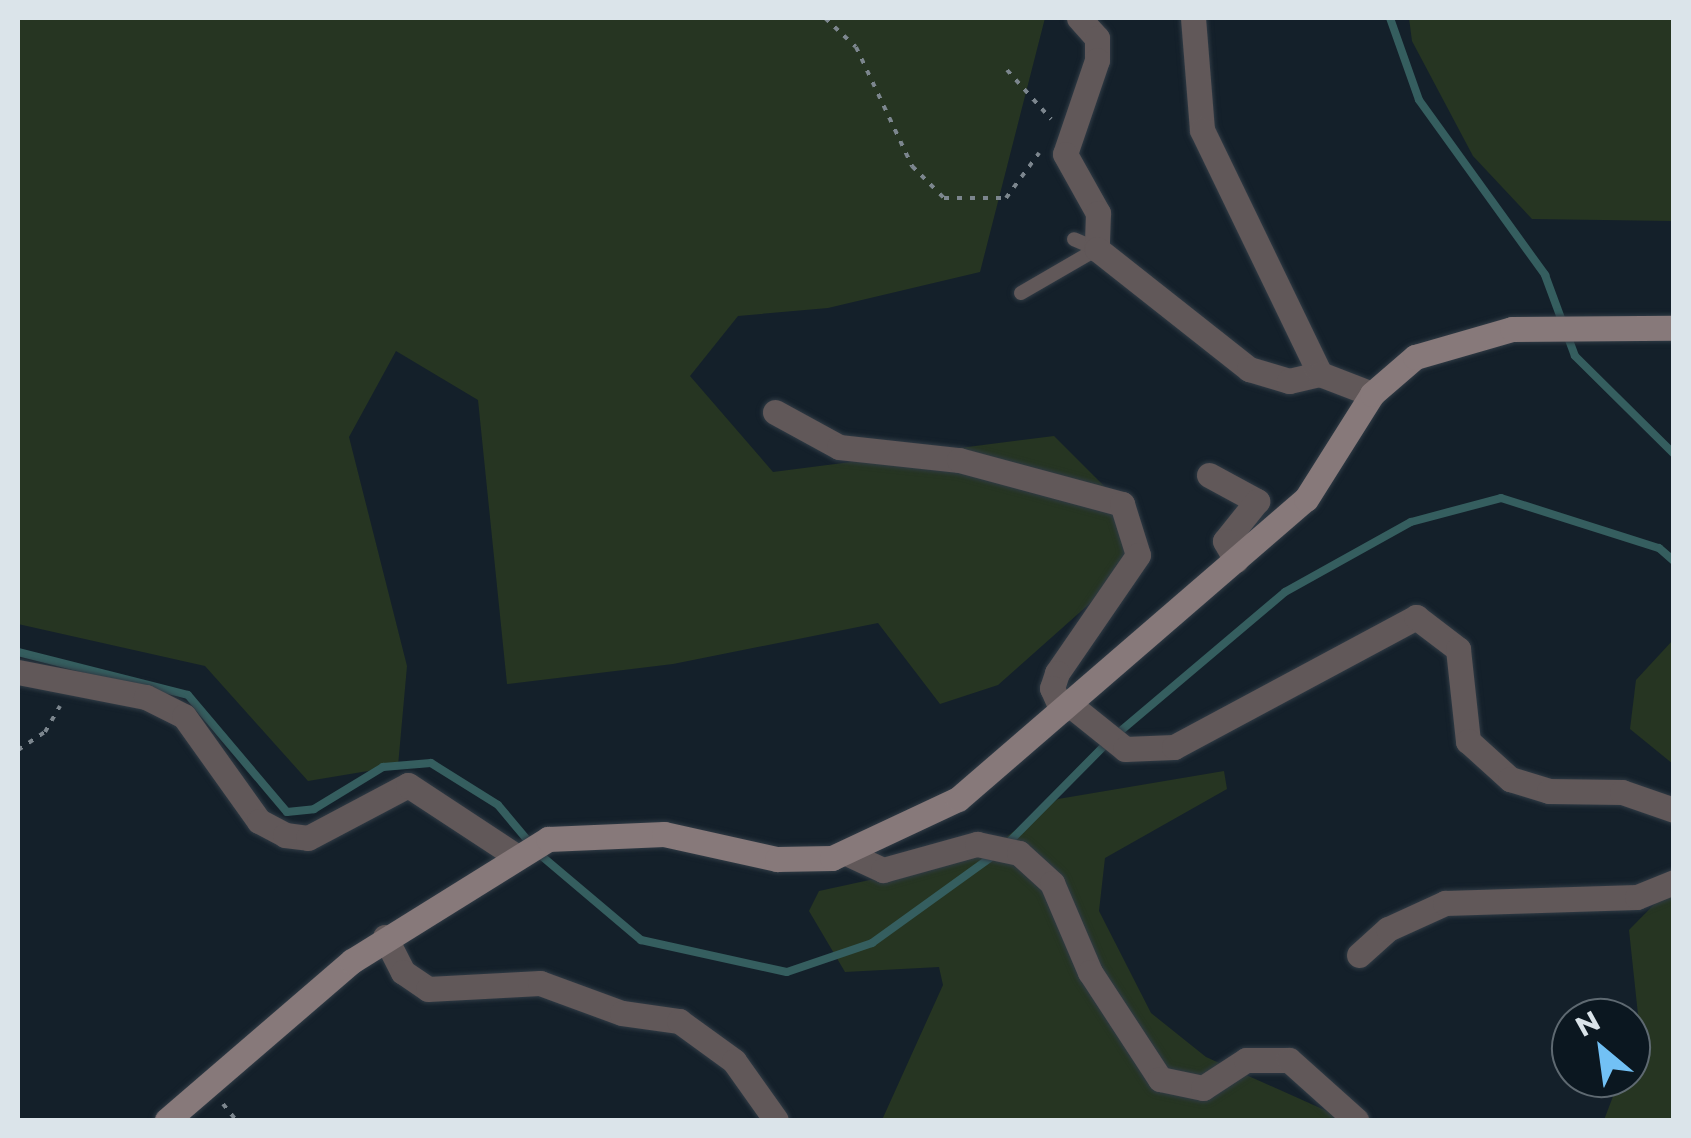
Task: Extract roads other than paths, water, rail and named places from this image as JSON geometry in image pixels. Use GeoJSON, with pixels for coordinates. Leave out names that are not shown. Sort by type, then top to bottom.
{"type":"FeatureCollection","features":[{"type":"Feature","properties":{"kind":"street"},"geometry":{"type":"LineString","coordinates":[[1079,18],[1096,28],[1095,71],[1066,154],[1098,213],[1085,244],[1249,369],[1289,381],[1320,374],[1372,394]]}},
{"type":"Feature","properties":{"kind":"street"},"geometry":{"type":"LineString","coordinates":[[1192,18],[1202,130],[1320,374]]}},
{"type":"Feature","properties":{"kind":"street"},"geometry":{"type":"LineString","coordinates":[[166,1120],[385,937],[531,848],[664,834],[777,859],[846,853],[958,799],[1326,478],[1372,394],[1438,345],[1563,328],[1674,328]]}},
{"type":"Feature","properties":{"kind":"street"},"geometry":{"type":"LineString","coordinates":[[775,412],[856,452],[959,460],[1122,504],[1138,555],[1057,674],[1052,688],[1066,708],[1125,748],[1174,747],[1416,616],[1458,650],[1468,741],[1510,778],[1550,791],[1622,792],[1674,810]]}},
{"type":"Feature","properties":{"kind":"street"},"geometry":{"type":"LineString","coordinates":[[1209,475],[1257,501],[1225,541],[1236,560]]}},
{"type":"Feature","properties":{"kind":"street"},"geometry":{"type":"LineString","coordinates":[[18,672],[89,686],[184,716],[259,820],[285,835],[308,838],[408,784],[531,848]]}},
{"type":"Feature","properties":{"kind":"street"},"geometry":{"type":"LineString","coordinates":[[846,853],[883,870],[977,844],[1019,853],[1052,883],[1090,972],[1160,1079],[1203,1088],[1246,1060],[1279,1058],[1356,1120]]}},
{"type":"Feature","properties":{"kind":"street"},"geometry":{"type":"LineString","coordinates":[[1359,955],[1388,929],[1444,904],[1637,897],[1674,882]]}},
{"type":"Feature","properties":{"kind":"street"},"geometry":{"type":"LineString","coordinates":[[385,937],[403,972],[428,990],[540,983],[622,1013],[679,1020],[734,1062],[776,1120]]}},
{"type":"Feature","properties":{"kind":"lane"},"geometry":{"type":"LineString","coordinates":[[1020,293],[1085,244]]}},
{"type":"Feature","properties":{"kind":"waterway"},"geometry":{"type":"LineString","coordinates":[[1390,18],[1419,100],[1545,275],[1575,356],[1674,454]]}},
{"type":"Feature","properties":{"kind":"waterway"},"geometry":{"type":"LineString","coordinates":[[1117,734],[1285,592],[1411,522],[1501,498],[1659,548],[1674,561]]}},
{"type":"Feature","properties":{"kind":"waterway"},"geometry":{"type":"LineString","coordinates":[[18,652],[188,695],[287,812],[314,809],[383,767],[431,763],[498,805],[529,842]]}},
{"type":"Feature","properties":{"kind":"waterway"},"geometry":{"type":"LineString","coordinates":[[1008,843],[1107,743]]}},
{"type":"Feature","properties":{"kind":"waterway"},"geometry":{"type":"LineString","coordinates":[[538,853],[641,940],[787,972],[872,943],[997,853]]}}]}
